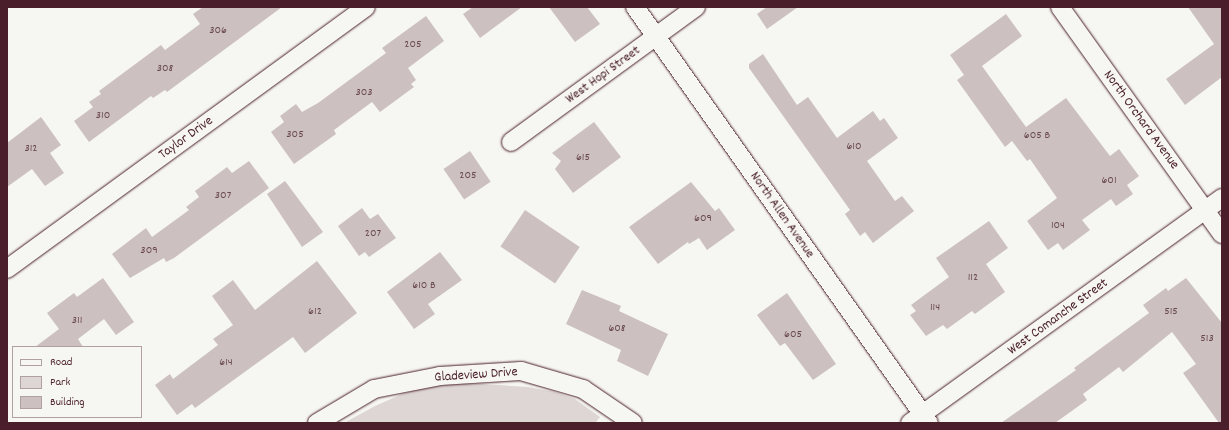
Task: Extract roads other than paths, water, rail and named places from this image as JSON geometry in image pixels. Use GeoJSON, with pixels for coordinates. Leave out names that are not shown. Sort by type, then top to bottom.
{"type":"FeatureCollection","features":[{"type":"Feature","properties":{"kind":"street","name":"Taylor Drive"},"geometry":{"type":"LineString","coordinates":[[7,269],[366,7]]}},
{"type":"Feature","properties":{"kind":"street","name":"North Allen Avenue"},"geometry":{"type":"LineString","coordinates":[[635,7],[921,420]]}},
{"type":"Feature","properties":{"kind":"street","name":"West Hopi Street"},"geometry":{"type":"LineString","coordinates":[[511,142],[696,7]]}},
{"type":"Feature","properties":{"kind":"street","name":"North Orchard Avenue"},"geometry":{"type":"LineString","coordinates":[[1060,7],[1222,234]]}},
{"type":"Feature","properties":{"kind":"street","name":"West Comanche Street"},"geometry":{"type":"LineString","coordinates":[[921,420],[1222,198]]}},
{"type":"Feature","properties":{"kind":"street","name":"Gladeview Drive"},"geometry":{"type":"LineString","coordinates":[[317,423],[374,389],[440,376],[521,371],[583,388],[633,423]]}}]}
